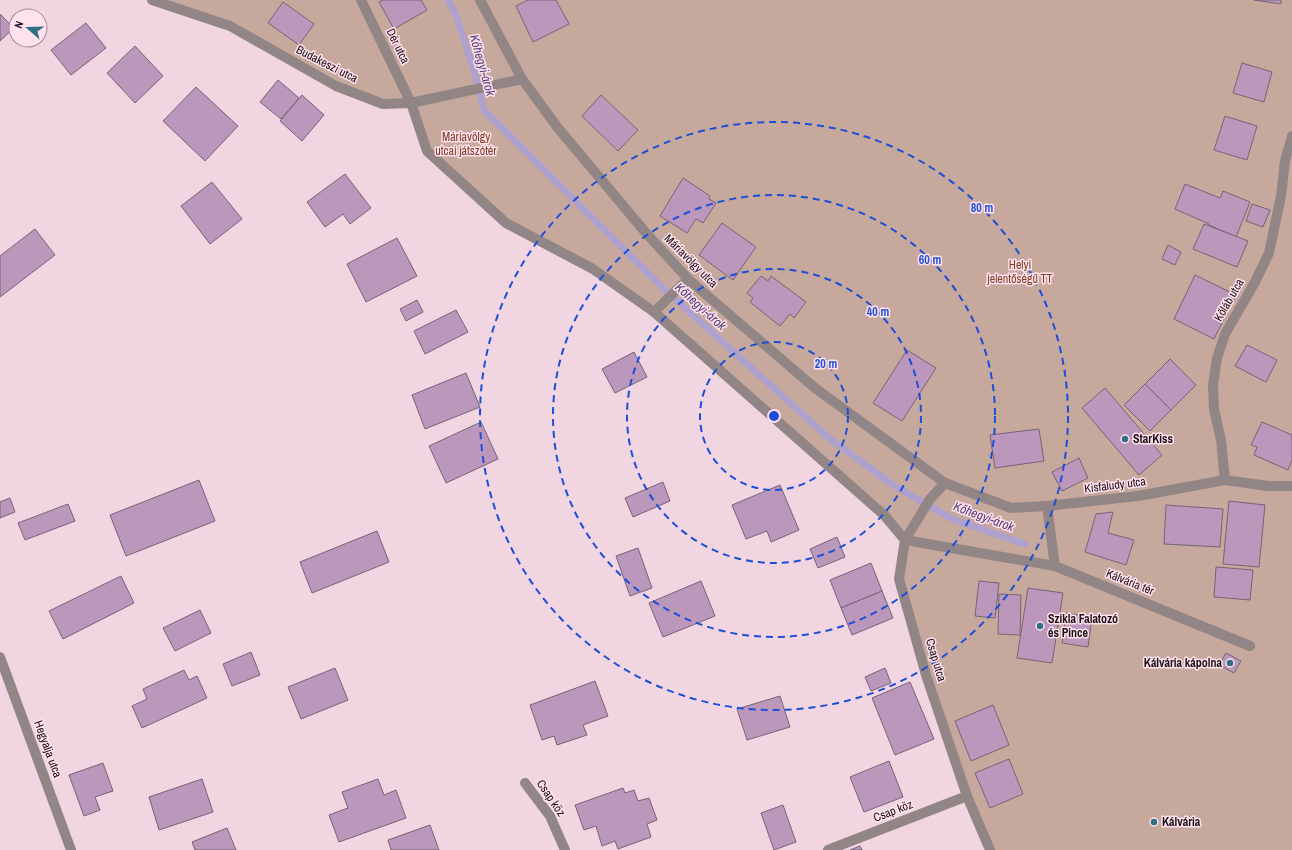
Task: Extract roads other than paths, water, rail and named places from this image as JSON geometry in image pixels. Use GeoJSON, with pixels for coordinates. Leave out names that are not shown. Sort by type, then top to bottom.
{"type":"FeatureCollection","features":[{"type":"Feature","properties":{"kind":"street","name":"Budakeszi utca"},"geometry":{"type":"LineString","coordinates":[[152,0],[230,26],[336,86],[383,104],[411,103],[522,79]]}},
{"type":"Feature","properties":{"kind":"street","name":"Dér utca"},"geometry":{"type":"LineString","coordinates":[[361,0],[411,103]]}},
{"type":"Feature","properties":{"kind":"street","name":"Máriavölgy utca"},"geometry":{"type":"LineString","coordinates":[[480,0],[522,79],[558,128],[646,233],[688,279],[815,388],[945,483]]}},
{"type":"Feature","properties":{"kind":"street"},"geometry":{"type":"LineString","coordinates":[[411,103],[427,151],[506,223],[593,270],[654,312],[884,515],[905,540]]}},
{"type":"Feature","properties":{"kind":"street","name":"Kőláb utca"},"geometry":{"type":"LineString","coordinates":[[1226,480],[1221,440],[1214,409],[1213,385],[1217,358],[1225,334],[1255,282],[1269,253],[1281,196],[1285,161],[1292,136]]}},
{"type":"Feature","properties":{"kind":"street"},"geometry":{"type":"LineString","coordinates":[[654,312],[688,279]]}},
{"type":"Feature","properties":{"kind":"street","name":"Kisfaludy utca"},"geometry":{"type":"LineString","coordinates":[[945,483],[1011,508],[1047,506],[1138,496],[1226,480],[1268,486],[1292,486]]}},
{"type":"Feature","properties":{"kind":"street","name":"Csap utca"},"geometry":{"type":"LineString","coordinates":[[945,483],[930,499],[905,540],[899,579],[926,675],[967,796],[990,850]]}},
{"type":"Feature","properties":{"kind":"street"},"geometry":{"type":"LineString","coordinates":[[1047,506],[1056,566]]}},
{"type":"Feature","properties":{"kind":"street","name":"Kálvária tér"},"geometry":{"type":"LineString","coordinates":[[905,540],[1056,566],[1250,646]]}},
{"type":"Feature","properties":{"kind":"street","name":"Hegyalja utca"},"geometry":{"type":"LineString","coordinates":[[0,657],[71,850]]}},
{"type":"Feature","properties":{"kind":"street","name":"Csap köz"},"geometry":{"type":"LineString","coordinates":[[525,783],[550,816],[565,850]]}},
{"type":"Feature","properties":{"kind":"street","name":"Csap köz"},"geometry":{"type":"LineString","coordinates":[[828,850],[967,796]]}},
{"type":"Feature","properties":{"kind":"waterway","name":"Kőhegyi-árok"},"geometry":{"type":"LineString","coordinates":[[448,0],[456,15],[473,67],[484,110],[664,289],[829,438],[893,485],[952,519],[1025,544]]}},
{"type":"Feature","properties":{"kind":"place","name":"StarKiss"},"geometry":{"type":"Point","coordinates":[1125,439]}},
{"type":"Feature","properties":{"kind":"place","name":"Szikla Falatozó és Pince"},"geometry":{"type":"Point","coordinates":[1040,626]}},
{"type":"Feature","properties":{"kind":"place","name":"Kálvária kápolna"},"geometry":{"type":"Point","coordinates":[1230,663]}},
{"type":"Feature","properties":{"kind":"place","name":"Kálvária"},"geometry":{"type":"Point","coordinates":[1154,822]}},
{"type":"Feature","properties":{"kind":"park label","name":"Máriavölgy utcai játszótér"},"geometry":{"type":"Point","coordinates":[466,144]}},
{"type":"Feature","properties":{"kind":"park label","name":"Helyi jelentőségű TT"},"geometry":{"type":"Point","coordinates":[1020,272]}}]}
